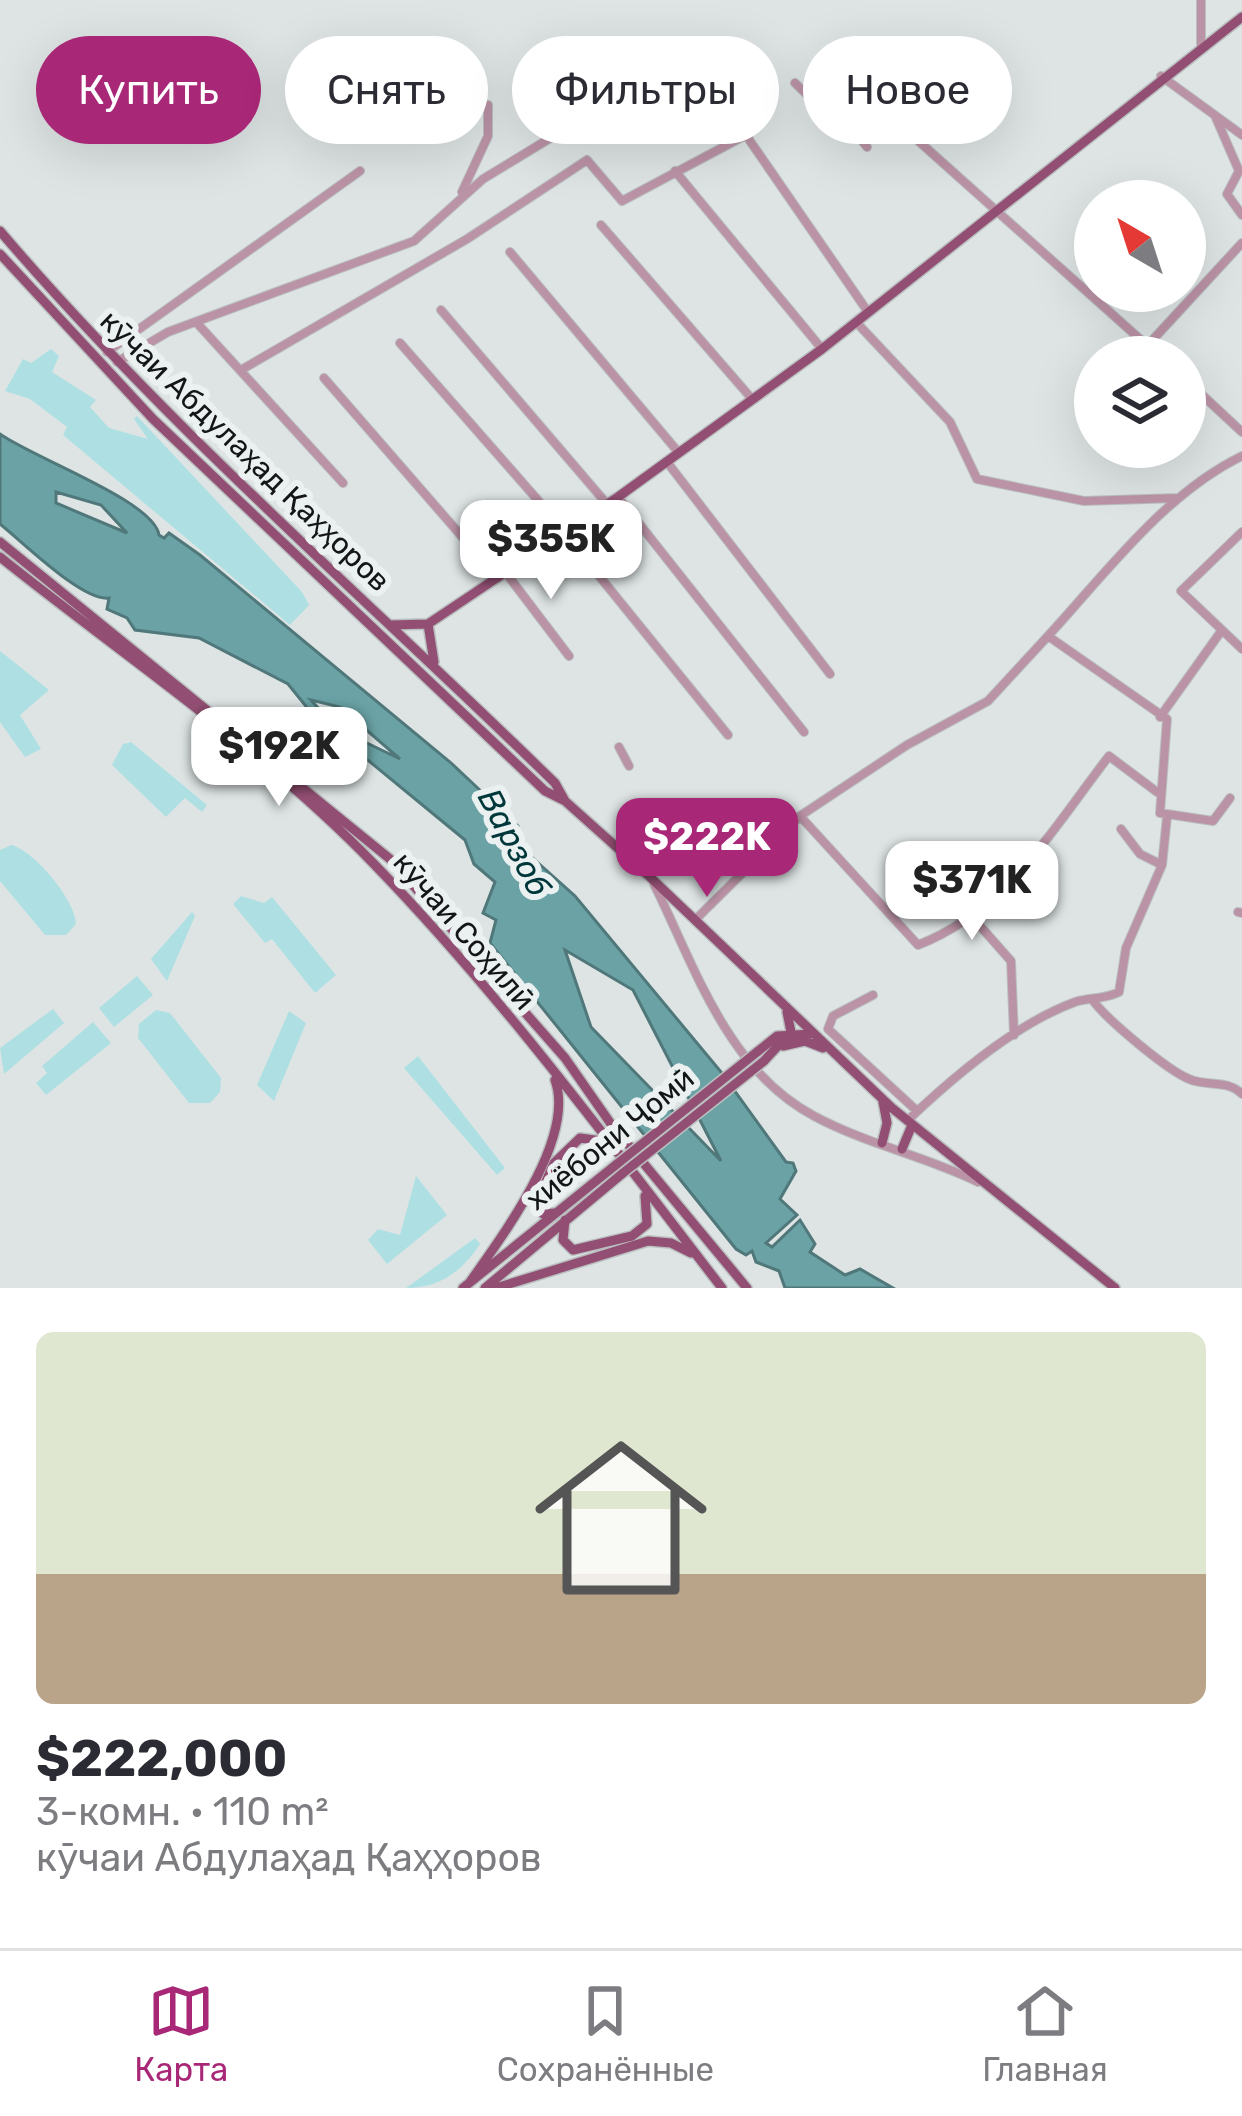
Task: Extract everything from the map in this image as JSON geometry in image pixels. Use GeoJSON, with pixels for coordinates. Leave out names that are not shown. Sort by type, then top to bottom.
{"type":"FeatureCollection","features":[{"type":"Feature","properties":{"kind":"main road"},"geometry":{"type":"LineString","coordinates":[[390,625],[428,624],[667,462],[999,213],[1161,76],[1242,17]]}},
{"type":"Feature","properties":{"kind":"main road","name":"кӯчаи Абдулаҳад Қаҳҳоров"},"geometry":{"type":"LineString","coordinates":[[0,231],[106,352],[436,667],[554,783],[565,801]]}},
{"type":"Feature","properties":{"kind":"main road","name":"кӯчаи Абдулаҳад Қаҳҳоров"},"geometry":{"type":"LineString","coordinates":[[0,254],[153,419],[545,791],[565,801],[650,877],[909,1123],[992,1189]]}},
{"type":"Feature","properties":{"kind":"main road"},"geometry":{"type":"LineString","coordinates":[[0,542],[341,814],[474,950],[747,1288]]}},
{"type":"Feature","properties":{"kind":"main road","name":"кӯчаи Соҳилӣ"},"geometry":{"type":"LineString","coordinates":[[0,557],[317,812],[372,862],[551,1070],[722,1288]]}},
{"type":"Feature","properties":{"kind":"main road"},"geometry":{"type":"LineString","coordinates":[[428,624],[436,667]]}},
{"type":"Feature","properties":{"kind":"main road"},"geometry":{"type":"LineString","coordinates":[[461,961],[464,952],[474,950]]}},
{"type":"Feature","properties":{"kind":"main road"},"geometry":{"type":"LineString","coordinates":[[767,992],[782,1017],[780,1041],[805,1041],[837,1056]]}},
{"type":"Feature","properties":{"kind":"main road"},"geometry":{"type":"LineString","coordinates":[[786,1010],[791,1032]]}},
{"type":"Feature","properties":{"kind":"main road","name":"хиёбони Ҷомӣ"},"geometry":{"type":"LineString","coordinates":[[466,1285],[562,1216],[791,1032],[816,1036]]}},
{"type":"Feature","properties":{"kind":"main road"},"geometry":{"type":"LineString","coordinates":[[466,1285],[556,1136],[561,1104],[551,1070]]}},
{"type":"Feature","properties":{"kind":"main road"},"geometry":{"type":"LineString","coordinates":[[881,1098],[887,1123],[882,1143]]}},
{"type":"Feature","properties":{"kind":"main road"},"geometry":{"type":"LineString","coordinates":[[902,1149],[909,1123]]}},
{"type":"Feature","properties":{"kind":"main road"},"geometry":{"type":"LineString","coordinates":[[607,1143],[580,1138],[554,1163],[536,1204],[543,1214],[562,1216],[562,1240],[574,1250],[642,1231],[649,1215],[641,1186]]}},
{"type":"Feature","properties":{"kind":"main road"},"geometry":{"type":"LineString","coordinates":[[992,1189],[1115,1288]]}},
{"type":"Feature","properties":{"kind":"main road","name":"хиёбони Ҷомӣ"},"geometry":{"type":"LineString","coordinates":[[485,1288],[562,1216]]}},
{"type":"Feature","properties":{"kind":"main road"},"geometry":{"type":"LineString","coordinates":[[496,1288],[648,1241],[671,1243],[702,1260]]}},
{"type":"Feature","properties":{"kind":"street"},"geometry":{"type":"LineString","coordinates":[[1201,0],[1201,47]]}},
{"type":"Feature","properties":{"kind":"street"},"geometry":{"type":"LineString","coordinates":[[1161,76],[1242,135]]}},
{"type":"Feature","properties":{"kind":"street"},"geometry":{"type":"LineString","coordinates":[[795,83],[803,92]]}},
{"type":"Feature","properties":{"kind":"street"},"geometry":{"type":"LineString","coordinates":[[1216,118],[1239,171],[1227,194],[1242,214]]}},
{"type":"Feature","properties":{"kind":"street"},"geometry":{"type":"LineString","coordinates":[[455,203],[484,144]]}},
{"type":"Feature","properties":{"kind":"street"},"geometry":{"type":"LineString","coordinates":[[116,362],[196,322],[414,241],[482,178],[539,144]]}},
{"type":"Feature","properties":{"kind":"street"},"geometry":{"type":"LineString","coordinates":[[242,370],[466,239],[587,160],[620,201],[728,144]]}},
{"type":"Feature","properties":{"kind":"street"},"geometry":{"type":"LineString","coordinates":[[752,144],[868,312]]}},
{"type":"Feature","properties":{"kind":"street"},"geometry":{"type":"LineString","coordinates":[[922,144],[1136,336]]}},
{"type":"Feature","properties":{"kind":"street"},"geometry":{"type":"LineString","coordinates":[[106,352],[360,171]]}},
{"type":"Feature","properties":{"kind":"street"},"geometry":{"type":"LineString","coordinates":[[675,171],[822,349]]}},
{"type":"Feature","properties":{"kind":"street"},"geometry":{"type":"LineString","coordinates":[[601,225],[752,399]]}},
{"type":"Feature","properties":{"kind":"street"},"geometry":{"type":"LineString","coordinates":[[1156,336],[1242,243]]}},
{"type":"Feature","properties":{"kind":"street"},"geometry":{"type":"LineString","coordinates":[[510,252],[679,453]]}},
{"type":"Feature","properties":{"kind":"street"},"geometry":{"type":"LineString","coordinates":[[441,310],[612,501],[804,732]]}},
{"type":"Feature","properties":{"kind":"street"},"geometry":{"type":"LineString","coordinates":[[196,322],[344,483]]}},
{"type":"Feature","properties":{"kind":"street"},"geometry":{"type":"LineString","coordinates":[[856,322],[950,422],[977,479],[1084,502],[1178,498]]}},
{"type":"Feature","properties":{"kind":"street"},"geometry":{"type":"LineString","coordinates":[[400,343],[564,533],[728,735]]}},
{"type":"Feature","properties":{"kind":"street"},"geometry":{"type":"LineString","coordinates":[[324,378],[568,656]]}},
{"type":"Feature","properties":{"kind":"street"},"geometry":{"type":"LineString","coordinates":[[1206,399],[1242,432]]}},
{"type":"Feature","properties":{"kind":"street"},"geometry":{"type":"LineString","coordinates":[[695,920],[800,816],[907,745],[988,701],[1178,498],[1206,474],[1242,456]]}},
{"type":"Feature","properties":{"kind":"street"},"geometry":{"type":"LineString","coordinates":[[667,462],[830,674]]}},
{"type":"Feature","properties":{"kind":"street"},"geometry":{"type":"LineString","coordinates":[[1240,537],[1181,591],[1242,650]]}},
{"type":"Feature","properties":{"kind":"street"},"geometry":{"type":"LineString","coordinates":[[1160,717],[1222,630]]}},
{"type":"Feature","properties":{"kind":"street"},"geometry":{"type":"LineString","coordinates":[[1048,636],[1167,719],[1158,811],[1167,817],[1217,820],[1230,798]]}},
{"type":"Feature","properties":{"kind":"street"},"geometry":{"type":"LineString","coordinates":[[619,747],[628,766]]}},
{"type":"Feature","properties":{"kind":"street"},"geometry":{"type":"LineString","coordinates":[[800,816],[915,944],[973,918],[998,897],[1109,756],[1158,792]]}},
{"type":"Feature","properties":{"kind":"street"},"geometry":{"type":"LineString","coordinates":[[909,1123],[917,1111],[1014,1035],[1076,1002],[1094,1002],[1121,988],[1126,948],[1162,865],[1167,817]]}},
{"type":"Feature","properties":{"kind":"street"},"geometry":{"type":"LineString","coordinates":[[1121,829],[1140,854],[1162,865]]}},
{"type":"Feature","properties":{"kind":"street","name":"кӯчаи Абдулаҳад Қаҳҳоров"},"geometry":{"type":"LineString","coordinates":[[650,877],[697,976],[753,1065],[793,1104],[992,1189]]}},
{"type":"Feature","properties":{"kind":"street"},"geometry":{"type":"LineString","coordinates":[[973,918],[1011,961],[1014,1035]]}},
{"type":"Feature","properties":{"kind":"street"},"geometry":{"type":"LineString","coordinates":[[873,995],[833,1016],[828,1029],[917,1111]]}},
{"type":"Feature","properties":{"kind":"street"},"geometry":{"type":"LineString","coordinates":[[1094,1002],[1111,1023],[1188,1079],[1231,1086],[1242,1094]]}},
{"type":"Feature","properties":{"kind":"shaded area"},"geometry":{"type":"Polygon","coordinates":[[[51,349],[59,356],[52,372],[96,400],[90,407],[109,428],[148,439],[134,419],[137,416],[302,592],[309,605],[290,625],[63,435],[67,427],[30,399],[5,391],[23,359],[31,363],[51,349]]]}},
{"type":"Feature","properties":{"kind":"shaded area"},"geometry":{"type":"Polygon","coordinates":[[[0,651],[49,690],[20,715],[41,749],[25,757],[0,722],[0,651]]]}},
{"type":"Feature","properties":{"kind":"shaded area"},"geometry":{"type":"Polygon","coordinates":[[[131,742],[207,805],[202,812],[185,798],[166,817],[112,765],[123,744],[131,742]]]}},
{"type":"Feature","properties":{"kind":"shaded area"},"geometry":{"type":"Polygon","coordinates":[[[11,845],[42,866],[69,903],[76,924],[66,935],[45,935],[0,881],[0,850],[11,845]]]}},
{"type":"Feature","properties":{"kind":"shaded area"},"geometry":{"type":"Polygon","coordinates":[[[241,896],[264,903],[272,897],[336,975],[315,993],[272,939],[265,943],[233,904],[241,896]]]}},
{"type":"Feature","properties":{"kind":"shaded area"},"geometry":{"type":"Polygon","coordinates":[[[192,912],[195,916],[167,981],[151,959],[192,912]]]}},
{"type":"Feature","properties":{"kind":"shaded area"},"geometry":{"type":"Polygon","coordinates":[[[137,976],[153,995],[114,1027],[99,1008],[137,976]]]}},
{"type":"Feature","properties":{"kind":"shaded area"},"geometry":{"type":"Polygon","coordinates":[[[53,1009],[64,1023],[4,1074],[0,1048],[53,1009]]]}},
{"type":"Feature","properties":{"kind":"shaded area"},"geometry":{"type":"Polygon","coordinates":[[[156,1010],[170,1013],[221,1078],[220,1092],[210,1103],[189,1103],[138,1038],[139,1024],[156,1010]]]}},
{"type":"Feature","properties":{"kind":"shaded area"},"geometry":{"type":"Polygon","coordinates":[[[289,1011],[306,1023],[274,1101],[257,1085],[289,1011]]]}},
{"type":"Feature","properties":{"kind":"shaded area"},"geometry":{"type":"Polygon","coordinates":[[[93,1022],[111,1043],[46,1095],[36,1083],[47,1073],[42,1066],[93,1022]]]}},
{"type":"Feature","properties":{"kind":"shaded area"},"geometry":{"type":"Polygon","coordinates":[[[418,1056],[505,1168],[497,1175],[404,1068],[418,1056]]]}},
{"type":"Feature","properties":{"kind":"shaded area"},"geometry":{"type":"Polygon","coordinates":[[[416,1176],[447,1215],[387,1264],[368,1240],[378,1229],[400,1235],[416,1176]]]}},
{"type":"Feature","properties":{"kind":"shaded area"},"geometry":{"type":"Polygon","coordinates":[[[475,1238],[480,1244],[457,1270],[429,1285],[406,1288],[475,1238]]]}},
{"type":"Feature","properties":{"kind":"water","name":"Варзоб"},"geometry":{"type":"Polygon","coordinates":[[[0,434],[137,508],[159,535],[164,538],[169,533],[200,555],[450,762],[518,826],[517,844],[575,896],[721,1072],[786,1162],[793,1163],[796,1171],[780,1199],[797,1215],[766,1243],[772,1247],[800,1220],[815,1244],[810,1252],[845,1275],[860,1269],[893,1288],[785,1288],[779,1271],[756,1262],[752,1251],[746,1255],[736,1249],[490,943],[496,920],[483,913],[495,882],[474,864],[465,840],[313,715],[288,684],[199,638],[135,630],[127,618],[107,609],[109,598],[69,581],[0,524],[0,434]],[[56,492],[56,503],[127,533],[101,505],[56,492]],[[311,700],[336,728],[400,759],[340,707],[311,700]],[[565,950],[591,1027],[721,1161],[633,990],[565,950]]]}}]}
